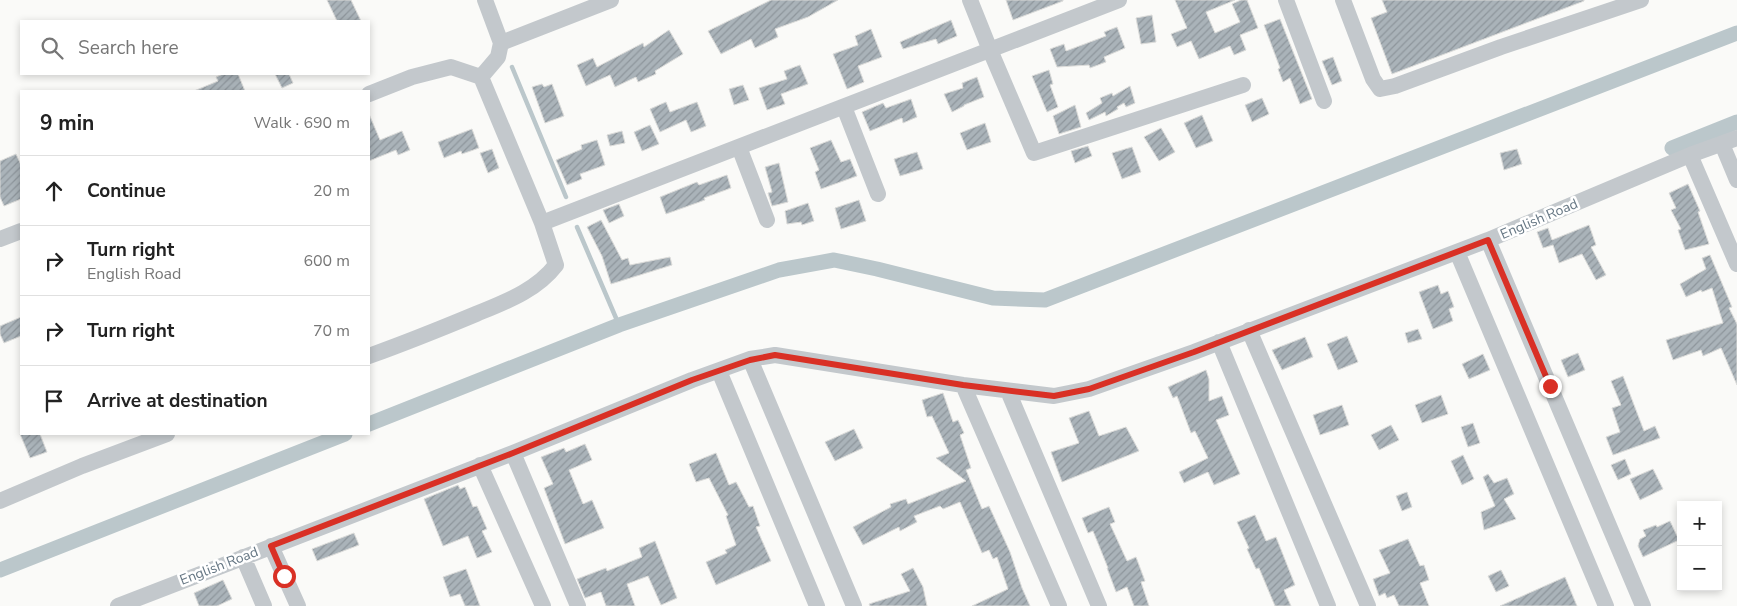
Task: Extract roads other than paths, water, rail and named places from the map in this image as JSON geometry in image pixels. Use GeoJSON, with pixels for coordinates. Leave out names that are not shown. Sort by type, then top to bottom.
{"type":"FeatureCollection","features":[{"type":"Feature","properties":{"kind":"street"},"geometry":{"type":"LineString","coordinates":[[481,77],[498,57],[501,43],[485,0]]}},
{"type":"Feature","properties":{"kind":"street"},"geometry":{"type":"LineString","coordinates":[[501,43],[611,0]]}},
{"type":"Feature","properties":{"kind":"street"},"geometry":{"type":"LineString","coordinates":[[970,0],[1034,153],[1243,85]]}},
{"type":"Feature","properties":{"kind":"street"},"geometry":{"type":"LineString","coordinates":[[542,224],[1119,0]]}},
{"type":"Feature","properties":{"kind":"street"},"geometry":{"type":"LineString","coordinates":[[1286,0],[1324,101]]}},
{"type":"Feature","properties":{"kind":"street"},"geometry":{"type":"LineString","coordinates":[[1343,0],[1372,79],[1380,89],[1395,86],[1641,0]]}},
{"type":"Feature","properties":{"kind":"street"},"geometry":{"type":"LineString","coordinates":[[370,94],[412,76],[451,67],[481,77],[542,224],[556,265],[534,287],[517,296],[448,326],[370,356]]}},
{"type":"Feature","properties":{"kind":"street"},"geometry":{"type":"LineString","coordinates":[[844,107],[878,194]]}},
{"type":"Feature","properties":{"kind":"street","name":"English Road"},"geometry":{"type":"LineString","coordinates":[[118,606],[513,453],[692,380],[750,360],[775,355],[963,385],[1054,396],[1089,389],[1488,240],[1690,155],[1737,138]]}},
{"type":"Feature","properties":{"kind":"street"},"geometry":{"type":"LineString","coordinates":[[1722,144],[1737,180]]}},
{"type":"Feature","properties":{"kind":"street"},"geometry":{"type":"LineString","coordinates":[[739,147],[767,220]]}},
{"type":"Feature","properties":{"kind":"street"},"geometry":{"type":"LineString","coordinates":[[1690,155],[1737,264]]}},
{"type":"Feature","properties":{"kind":"street"},"geometry":{"type":"LineString","coordinates":[[0,239],[20,231]]}},
{"type":"Feature","properties":{"kind":"street"},"geometry":{"type":"LineString","coordinates":[[1488,240],[1643,606]]}},
{"type":"Feature","properties":{"kind":"street"},"geometry":{"type":"LineString","coordinates":[[1457,252],[1606,606]]}},
{"type":"Feature","properties":{"kind":"street"},"geometry":{"type":"LineString","coordinates":[[1249,330],[1368,606]]}},
{"type":"Feature","properties":{"kind":"street"},"geometry":{"type":"LineString","coordinates":[[1219,342],[1328,606]]}},
{"type":"Feature","properties":{"kind":"street"},"geometry":{"type":"LineString","coordinates":[[750,360],[854,606]]}},
{"type":"Feature","properties":{"kind":"street"},"geometry":{"type":"LineString","coordinates":[[719,371],[817,606]]}},
{"type":"Feature","properties":{"kind":"street"},"geometry":{"type":"LineString","coordinates":[[963,385],[1059,606]]}},
{"type":"Feature","properties":{"kind":"street"},"geometry":{"type":"LineString","coordinates":[[1008,391],[1099,606]]}},
{"type":"Feature","properties":{"kind":"street"},"geometry":{"type":"LineString","coordinates":[[0,501],[82,466],[164,435]]}},
{"type":"Feature","properties":{"kind":"street"},"geometry":{"type":"LineString","coordinates":[[513,453],[578,606]]}},
{"type":"Feature","properties":{"kind":"street"},"geometry":{"type":"LineString","coordinates":[[480,465],[543,606]]}},
{"type":"Feature","properties":{"kind":"street"},"geometry":{"type":"LineString","coordinates":[[271,546],[298,606]]}},
{"type":"Feature","properties":{"kind":"street"},"geometry":{"type":"LineString","coordinates":[[243,557],[264,606]]}},
{"type":"Feature","properties":{"kind":"waterway"},"geometry":{"type":"LineString","coordinates":[[370,424],[619,325],[779,270],[834,260],[993,298],[1045,300],[1737,33]]}},
{"type":"Feature","properties":{"kind":"waterway"},"geometry":{"type":"LineString","coordinates":[[512,67],[566,197]]}},
{"type":"Feature","properties":{"kind":"waterway"},"geometry":{"type":"LineString","coordinates":[[1672,148],[1737,122]]}},
{"type":"Feature","properties":{"kind":"waterway"},"geometry":{"type":"LineString","coordinates":[[577,227],[619,325]]}},
{"type":"Feature","properties":{"kind":"waterway"},"geometry":{"type":"LineString","coordinates":[[0,570],[342,435]]}}]}
